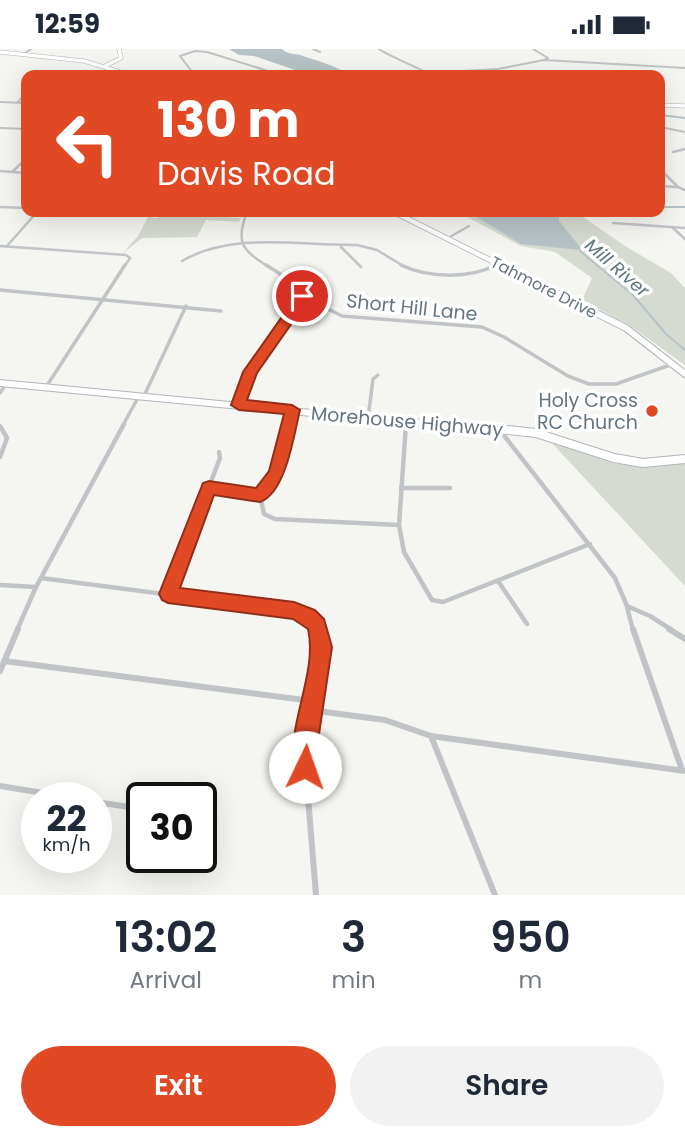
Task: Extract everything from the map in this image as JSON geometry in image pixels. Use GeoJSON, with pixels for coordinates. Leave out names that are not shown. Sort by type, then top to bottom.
{"type":"FeatureCollection","features":[{"type":"Feature","properties":{"kind":"street"},"geometry":{"type":"LineString","coordinates":[[24,54],[31,49]]}},
{"type":"Feature","properties":{"kind":"street"},"geometry":{"type":"LineString","coordinates":[[114,49],[117,56],[114,63]]}},
{"type":"Feature","properties":{"kind":"street"},"geometry":{"type":"LineString","coordinates":[[105,67],[122,56],[119,49]]}},
{"type":"Feature","properties":{"kind":"street"},"geometry":{"type":"LineString","coordinates":[[313,49],[320,52]]}},
{"type":"Feature","properties":{"kind":"street"},"geometry":{"type":"LineString","coordinates":[[379,49],[383,54],[405,60],[420,70]]}},
{"type":"Feature","properties":{"kind":"street"},"geometry":{"type":"LineString","coordinates":[[533,49],[547,56],[544,61]]}},
{"type":"Feature","properties":{"kind":"street"},"geometry":{"type":"LineString","coordinates":[[191,70],[180,56],[200,51],[264,70]]}},
{"type":"Feature","properties":{"kind":"street"},"geometry":{"type":"LineString","coordinates":[[0,52],[80,60],[114,70]]}},
{"type":"Feature","properties":{"kind":"street"},"geometry":{"type":"LineString","coordinates":[[480,70],[544,61],[647,64],[685,68]]}},
{"type":"Feature","properties":{"kind":"street"},"geometry":{"type":"LineString","coordinates":[[0,102],[18,103],[21,99]]}},
{"type":"Feature","properties":{"kind":"street"},"geometry":{"type":"LineString","coordinates":[[665,105],[685,106]]}},
{"type":"Feature","properties":{"kind":"street"},"geometry":{"type":"LineString","coordinates":[[0,128],[21,129]]}},
{"type":"Feature","properties":{"kind":"street"},"geometry":{"type":"LineString","coordinates":[[665,128],[685,132]]}},
{"type":"Feature","properties":{"kind":"street"},"geometry":{"type":"LineString","coordinates":[[674,152],[685,149]]}},
{"type":"Feature","properties":{"kind":"street"},"geometry":{"type":"LineString","coordinates":[[13,172],[21,164]]}},
{"type":"Feature","properties":{"kind":"street"},"geometry":{"type":"LineString","coordinates":[[0,171],[21,173]]}},
{"type":"Feature","properties":{"kind":"street"},"geometry":{"type":"LineString","coordinates":[[665,174],[678,187]]}},
{"type":"Feature","properties":{"kind":"street"},"geometry":{"type":"LineString","coordinates":[[665,186],[685,190]]}},
{"type":"Feature","properties":{"kind":"street"},"geometry":{"type":"LineString","coordinates":[[0,207],[21,208]]}},
{"type":"Feature","properties":{"kind":"street"},"geometry":{"type":"LineString","coordinates":[[6,247],[33,217]]}},
{"type":"Feature","properties":{"kind":"street"},"geometry":{"type":"LineString","coordinates":[[243,243],[239,232],[245,217]]}},
{"type":"Feature","properties":{"kind":"street","name":"Tahmore Drive"},"geometry":{"type":"LineString","coordinates":[[405,217],[626,328],[685,374]]}},
{"type":"Feature","properties":{"kind":"street"},"geometry":{"type":"LineString","coordinates":[[613,223],[685,228]]}},
{"type":"Feature","properties":{"kind":"street"},"geometry":{"type":"LineString","coordinates":[[449,238],[469,226]]}},
{"type":"Feature","properties":{"kind":"street"},"geometry":{"type":"LineString","coordinates":[[672,227],[685,239]]}},
{"type":"Feature","properties":{"kind":"street"},"geometry":{"type":"LineString","coordinates":[[182,261],[190,255],[243,243],[366,246],[408,269],[428,272],[474,274],[488,271],[498,264]]}},
{"type":"Feature","properties":{"kind":"street","name":"Short Hill Lane"},"geometry":{"type":"LineString","coordinates":[[243,243],[251,256],[279,273],[302,296],[327,310],[360,319],[482,327],[504,337],[568,376],[589,384],[616,384],[674,364]]}},
{"type":"Feature","properties":{"kind":"street"},"geometry":{"type":"LineString","coordinates":[[0,246],[126,255],[130,258],[46,387]]}},
{"type":"Feature","properties":{"kind":"street"},"geometry":{"type":"LineString","coordinates":[[341,247],[361,267]]}},
{"type":"Feature","properties":{"kind":"street"},"geometry":{"type":"LineString","coordinates":[[0,290],[222,311]]}},
{"type":"Feature","properties":{"kind":"street"},"geometry":{"type":"LineString","coordinates":[[239,405],[250,372],[293,313],[302,296]]}},
{"type":"Feature","properties":{"kind":"street"},"geometry":{"type":"LineString","coordinates":[[0,671],[36,587],[141,396],[186,306]]}},
{"type":"Feature","properties":{"kind":"street"},"geometry":{"type":"LineString","coordinates":[[368,418],[373,379],[379,375]]}},
{"type":"Feature","properties":{"kind":"street"},"geometry":{"type":"LineString","coordinates":[[0,393],[3,383]]}},
{"type":"Feature","properties":{"kind":"street","name":"Morehouse Highway"},"geometry":{"type":"LineString","coordinates":[[3,383],[406,422],[461,424],[536,433],[643,463],[685,459]]}},
{"type":"Feature","properties":{"kind":"street"},"geometry":{"type":"LineString","coordinates":[[292,410],[276,473],[260,495],[264,514],[275,519],[399,524]]}},
{"type":"Feature","properties":{"kind":"street"},"geometry":{"type":"LineString","coordinates":[[406,422],[399,524],[404,552],[432,600],[443,602],[590,544]]}},
{"type":"Feature","properties":{"kind":"street"},"geometry":{"type":"LineString","coordinates":[[0,426],[7,438],[0,457]]}},
{"type":"Feature","properties":{"kind":"street"},"geometry":{"type":"LineString","coordinates":[[310,710],[384,720],[431,736],[683,771],[615,578],[498,429]]}},
{"type":"Feature","properties":{"kind":"street"},"geometry":{"type":"LineString","coordinates":[[168,594],[220,458],[219,452]]}},
{"type":"Feature","properties":{"kind":"street"},"geometry":{"type":"LineString","coordinates":[[209,488],[260,495]]}},
{"type":"Feature","properties":{"kind":"street"},"geometry":{"type":"LineString","coordinates":[[401,488],[450,488]]}},
{"type":"Feature","properties":{"kind":"street"},"geometry":{"type":"LineString","coordinates":[[41,578],[294,611],[308,616],[317,625],[322,642],[304,748],[316,895]]}},
{"type":"Feature","properties":{"kind":"street"},"geometry":{"type":"LineString","coordinates":[[498,581],[527,624]]}},
{"type":"Feature","properties":{"kind":"street"},"geometry":{"type":"LineString","coordinates":[[0,585],[36,587]]}},
{"type":"Feature","properties":{"kind":"street"},"geometry":{"type":"LineString","coordinates":[[627,606],[650,616],[685,639]]}},
{"type":"Feature","properties":{"kind":"street"},"geometry":{"type":"LineString","coordinates":[[5,661],[312,701]]}},
{"type":"Feature","properties":{"kind":"street"},"geometry":{"type":"LineString","coordinates":[[431,736],[495,895]]}},
{"type":"Feature","properties":{"kind":"street"},"geometry":{"type":"LineString","coordinates":[[0,786],[21,789]]}},
{"type":"Feature","properties":{"kind":"shaded area"},"geometry":{"type":"Polygon","coordinates":[[[229,49],[282,49],[341,70],[295,70],[254,56],[239,55],[229,49]]]}},
{"type":"Feature","properties":{"kind":"shaded area"},"geometry":{"type":"Polygon","coordinates":[[[148,217],[241,218],[239,222],[206,220],[197,237],[142,238],[122,254],[138,236],[148,217]]]}},
{"type":"Feature","properties":{"kind":"shaded area"},"geometry":{"type":"Polygon","coordinates":[[[467,217],[583,217],[671,273],[685,288],[685,365],[632,327],[582,300],[592,278],[555,252],[521,246],[467,217]]]}},
{"type":"Feature","properties":{"kind":"shaded area"},"geometry":{"type":"Polygon","coordinates":[[[476,217],[559,217],[559,221],[581,248],[580,250],[521,244],[476,217]]]}},
{"type":"Feature","properties":{"kind":"shaded area"},"geometry":{"type":"Polygon","coordinates":[[[551,442],[613,463],[648,466],[685,463],[685,586],[551,442]]]}},
{"type":"Feature","properties":{"kind":"waterway"},"geometry":{"type":"LineString","coordinates":[[665,116],[685,118]]}},
{"type":"Feature","properties":{"kind":"waterway"},"geometry":{"type":"LineString","coordinates":[[665,207],[685,207]]}},
{"type":"Feature","properties":{"kind":"waterway","name":"Mill River"},"geometry":{"type":"LineString","coordinates":[[580,251],[633,295],[666,334],[685,350]]}},
{"type":"Feature","properties":{"kind":"place","name":"Holy Cross RC Church"},"geometry":{"type":"Point","coordinates":[652,411]}},
{"type":"Feature","properties":{"kind":"route"},"geometry":{"type":"LineString","coordinates":[[302,296],[293,313],[250,372],[239,405],[292,410],[276,473],[260,495],[209,488],[168,594],[294,611],[308,616],[317,625],[322,636],[322,647],[304,748],[305,767]]}}]}
